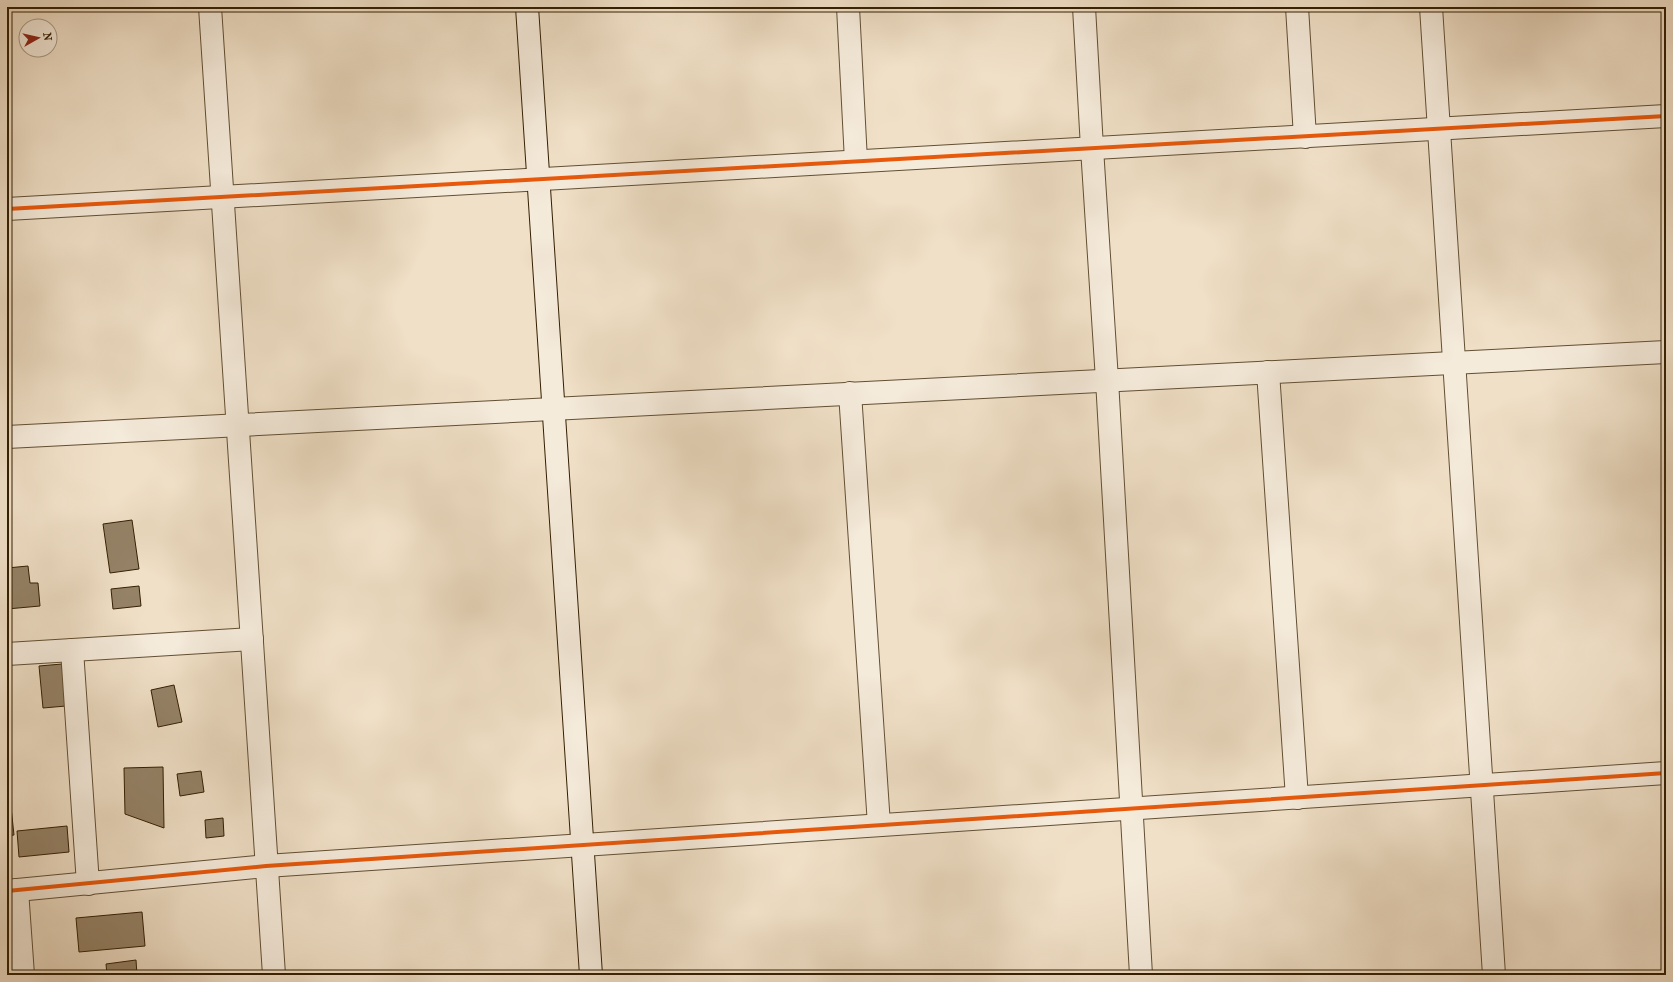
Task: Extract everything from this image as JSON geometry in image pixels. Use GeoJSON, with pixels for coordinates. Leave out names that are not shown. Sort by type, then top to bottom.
{"type":"FeatureCollection","features":[{"type":"Feature","properties":{"kind":"street"},"geometry":{"type":"LineString","coordinates":[[210,7],[274,975]]}},
{"type":"Feature","properties":{"kind":"street"},"geometry":{"type":"LineString","coordinates":[[527,7],[591,975]]}},
{"type":"Feature","properties":{"kind":"street"},"geometry":{"type":"LineString","coordinates":[[848,7],[856,162]]}},
{"type":"Feature","properties":{"kind":"street"},"geometry":{"type":"LineString","coordinates":[[1084,7],[1142,975]]}},
{"type":"Feature","properties":{"kind":"street"},"geometry":{"type":"LineString","coordinates":[[1297,7],[1305,137]]}},
{"type":"Feature","properties":{"kind":"street"},"geometry":{"type":"LineString","coordinates":[[1431,7],[1494,975]]}},
{"type":"Feature","properties":{"kind":"street"},"geometry":{"type":"LineString","coordinates":[[7,209],[1666,116]]}},
{"type":"Feature","properties":{"kind":"street"},"geometry":{"type":"LineString","coordinates":[[7,437],[1666,352]]}},
{"type":"Feature","properties":{"kind":"street"},"geometry":{"type":"LineString","coordinates":[[1268,372],[1297,798]]}},
{"type":"Feature","properties":{"kind":"street"},"geometry":{"type":"LineString","coordinates":[[850,393],[879,825]]}},
{"type":"Feature","properties":{"kind":"street"},"geometry":{"type":"LineString","coordinates":[[7,654],[252,639]]}},
{"type":"Feature","properties":{"kind":"street"},"geometry":{"type":"LineString","coordinates":[[72,650],[88,884]]}},
{"type":"Feature","properties":{"kind":"street"},"geometry":{"type":"LineString","coordinates":[[23,975],[12,891],[266,866],[1666,773]]}},
{"type":"Feature","properties":{"kind":"building"},"geometry":{"type":"Polygon","coordinates":[[[132,520],[139,569],[110,573],[103,524],[132,520]]]}},
{"type":"Feature","properties":{"kind":"building"},"geometry":{"type":"Polygon","coordinates":[[[28,566],[30,583],[38,583],[40,606],[7,609],[7,568],[28,566]]]}},
{"type":"Feature","properties":{"kind":"building"},"geometry":{"type":"Polygon","coordinates":[[[139,586],[141,606],[113,609],[111,589],[139,586]]]}},
{"type":"Feature","properties":{"kind":"building"},"geometry":{"type":"Polygon","coordinates":[[[62,664],[66,706],[43,708],[39,666],[62,664]]]}},
{"type":"Feature","properties":{"kind":"building"},"geometry":{"type":"Polygon","coordinates":[[[174,685],[182,722],[158,727],[151,690],[174,685]]]}},
{"type":"Feature","properties":{"kind":"building"},"geometry":{"type":"Polygon","coordinates":[[[163,767],[164,828],[125,814],[124,768],[163,767]]]}},
{"type":"Feature","properties":{"kind":"building"},"geometry":{"type":"Polygon","coordinates":[[[201,771],[204,792],[180,796],[177,774],[201,771]]]}},
{"type":"Feature","properties":{"kind":"building"},"geometry":{"type":"Polygon","coordinates":[[[7,807],[11,807],[14,835],[7,836],[7,807]]]}},
{"type":"Feature","properties":{"kind":"building"},"geometry":{"type":"Polygon","coordinates":[[[223,818],[224,836],[206,838],[205,820],[223,818]]]}},
{"type":"Feature","properties":{"kind":"building"},"geometry":{"type":"Polygon","coordinates":[[[67,826],[69,852],[19,857],[17,831],[67,826]]]}},
{"type":"Feature","properties":{"kind":"building"},"geometry":{"type":"Polygon","coordinates":[[[142,912],[145,946],[79,952],[76,918],[142,912]]]}},
{"type":"Feature","properties":{"kind":"building"},"geometry":{"type":"Polygon","coordinates":[[[136,960],[137,975],[107,975],[106,964],[136,960]]]}},
{"type":"Feature","properties":{"kind":"cycle path"},"geometry":{"type":"LineString","coordinates":[[7,209],[1666,116]]}},
{"type":"Feature","properties":{"kind":"cycle path"},"geometry":{"type":"LineString","coordinates":[[7,891],[266,866],[1666,773]]}}]}
